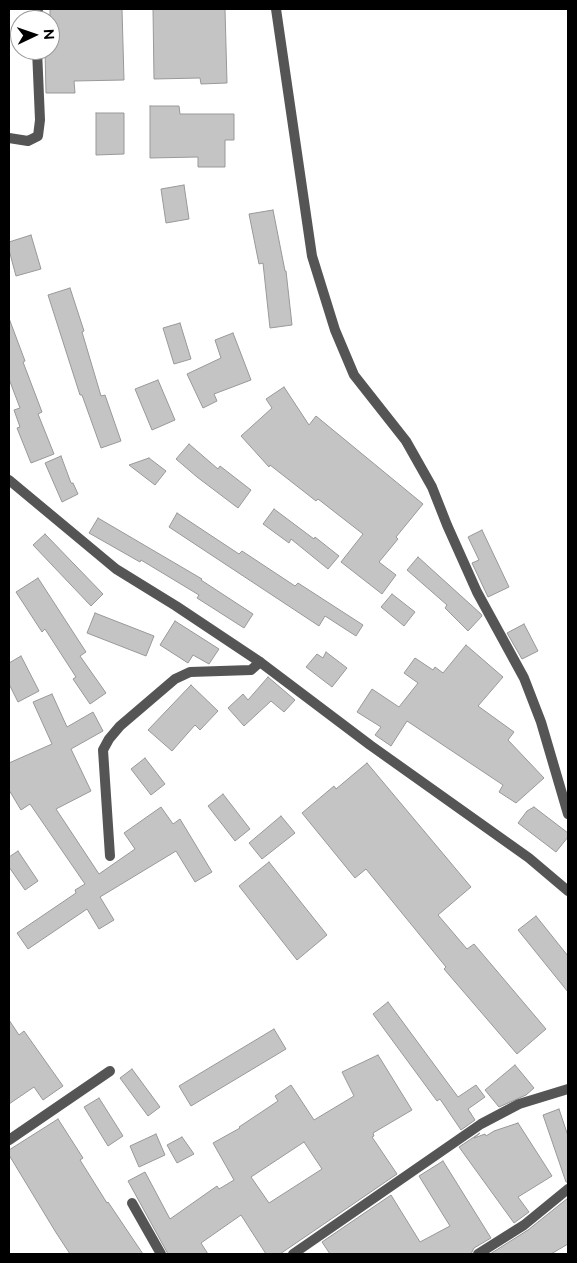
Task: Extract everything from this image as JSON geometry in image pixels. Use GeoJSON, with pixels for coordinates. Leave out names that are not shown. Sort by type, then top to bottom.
{"type":"FeatureCollection","features":[{"type":"Feature","properties":{"kind":"street"},"geometry":{"type":"LineString","coordinates":[[276,9],[312,256],[335,330],[354,375],[406,442],[432,487],[446,525],[477,592],[524,678],[541,722],[568,814]]}},
{"type":"Feature","properties":{"kind":"street"},"geometry":{"type":"LineString","coordinates":[[9,138],[28,141],[38,136],[40,120],[37,60]]}},
{"type":"Feature","properties":{"kind":"street"},"geometry":{"type":"LineString","coordinates":[[9,480],[116,570],[176,606],[260,662],[370,745],[529,858],[568,892]]}},
{"type":"Feature","properties":{"kind":"street"},"geometry":{"type":"LineString","coordinates":[[110,856],[103,750],[109,739],[120,726],[175,679],[190,672],[251,670],[260,662]]}},
{"type":"Feature","properties":{"kind":"street"},"geometry":{"type":"LineString","coordinates":[[9,1140],[110,1071]]}},
{"type":"Feature","properties":{"kind":"street"},"geometry":{"type":"LineString","coordinates":[[293,1254],[480,1124],[519,1104],[568,1089]]}},
{"type":"Feature","properties":{"kind":"street"},"geometry":{"type":"LineString","coordinates":[[478,1254],[524,1226],[568,1189]]}},
{"type":"Feature","properties":{"kind":"street"},"geometry":{"type":"LineString","coordinates":[[132,1203],[161,1254]]}},
{"type":"Feature","properties":{"kind":"building"},"geometry":{"type":"Polygon","coordinates":[[[122,9],[124,80],[74,81],[75,93],[46,93],[45,60],[60,60],[60,10],[50,10],[122,9]]]}},
{"type":"Feature","properties":{"kind":"building"},"geometry":{"type":"Polygon","coordinates":[[[153,9],[225,9],[227,83],[201,84],[200,78],[154,79],[153,9]]]}},
{"type":"Feature","properties":{"kind":"building"},"geometry":{"type":"Polygon","coordinates":[[[150,106],[179,106],[180,114],[234,114],[234,140],[225,140],[225,167],[198,167],[198,157],[150,158],[150,106]]]}},
{"type":"Feature","properties":{"kind":"building"},"geometry":{"type":"Polygon","coordinates":[[[96,113],[124,113],[124,154],[96,155],[96,113]]]}},
{"type":"Feature","properties":{"kind":"building"},"geometry":{"type":"Polygon","coordinates":[[[184,185],[189,219],[166,223],[161,189],[184,185]]]}},
{"type":"Feature","properties":{"kind":"building"},"geometry":{"type":"Polygon","coordinates":[[[273,210],[286,271],[292,325],[270,328],[263,263],[259,264],[249,214],[273,210]]]}},
{"type":"Feature","properties":{"kind":"building"},"geometry":{"type":"Polygon","coordinates":[[[31,235],[41,269],[16,276],[9,250],[9,242],[31,235]]]}},
{"type":"Feature","properties":{"kind":"building"},"geometry":{"type":"Polygon","coordinates":[[[70,288],[84,331],[82,332],[101,396],[105,395],[121,441],[101,448],[82,395],[80,395],[48,295],[70,288]]]}},
{"type":"Feature","properties":{"kind":"building"},"geometry":{"type":"Polygon","coordinates":[[[10,321],[42,412],[38,414],[54,454],[31,463],[17,428],[20,427],[14,410],[20,408],[9,379],[10,321]]]}},
{"type":"Feature","properties":{"kind":"building"},"geometry":{"type":"Polygon","coordinates":[[[180,323],[191,359],[174,364],[163,328],[180,323]]]}},
{"type":"Feature","properties":{"kind":"building"},"geometry":{"type":"Polygon","coordinates":[[[233,333],[251,380],[214,394],[217,401],[203,408],[187,374],[221,358],[215,340],[233,333]]]}},
{"type":"Feature","properties":{"kind":"building"},"geometry":{"type":"Polygon","coordinates":[[[158,380],[175,420],[152,430],[135,389],[158,380]]]}},
{"type":"Feature","properties":{"kind":"building"},"geometry":{"type":"Polygon","coordinates":[[[284,387],[309,425],[316,416],[423,504],[396,537],[398,539],[379,562],[396,575],[382,594],[341,562],[363,534],[318,499],[316,501],[270,465],[269,467],[241,436],[272,408],[266,399],[284,387]]]}},
{"type":"Feature","properties":{"kind":"building"},"geometry":{"type":"Polygon","coordinates":[[[189,444],[218,469],[220,466],[251,490],[238,508],[176,459],[189,444]]]}},
{"type":"Feature","properties":{"kind":"building"},"geometry":{"type":"Polygon","coordinates":[[[61,456],[71,483],[73,483],[78,494],[62,502],[45,463],[61,456]]]}},
{"type":"Feature","properties":{"kind":"building"},"geometry":{"type":"Polygon","coordinates":[[[149,458],[166,471],[155,485],[129,465],[149,458]]]}},
{"type":"Feature","properties":{"kind":"building"},"geometry":{"type":"Polygon","coordinates":[[[274,509],[339,556],[328,569],[291,539],[289,543],[263,524],[274,509]]]}},
{"type":"Feature","properties":{"kind":"building"},"geometry":{"type":"Polygon","coordinates":[[[177,513],[239,554],[242,551],[295,586],[298,583],[363,625],[356,636],[325,616],[319,626],[169,527],[177,513]]]}},
{"type":"Feature","properties":{"kind":"building"},"geometry":{"type":"Polygon","coordinates":[[[98,518],[202,579],[253,614],[244,628],[197,598],[199,595],[141,560],[140,562],[89,533],[98,518]]]}},
{"type":"Feature","properties":{"kind":"building"},"geometry":{"type":"Polygon","coordinates":[[[482,530],[509,587],[488,597],[472,563],[479,560],[468,537],[482,530]]]}},
{"type":"Feature","properties":{"kind":"building"},"geometry":{"type":"Polygon","coordinates":[[[45,534],[103,594],[91,606],[33,545],[45,534]]]}},
{"type":"Feature","properties":{"kind":"building"},"geometry":{"type":"Polygon","coordinates":[[[418,557],[481,614],[482,616],[468,631],[445,608],[447,605],[407,570],[418,557]]]}},
{"type":"Feature","properties":{"kind":"building"},"geometry":{"type":"Polygon","coordinates":[[[38,578],[86,652],[80,656],[106,693],[90,704],[73,679],[76,677],[45,629],[42,632],[16,592],[38,578]]]}},
{"type":"Feature","properties":{"kind":"building"},"geometry":{"type":"Polygon","coordinates":[[[392,594],[415,612],[404,626],[381,607],[392,594]]]}},
{"type":"Feature","properties":{"kind":"building"},"geometry":{"type":"Polygon","coordinates":[[[95,613],[154,636],[146,656],[87,633],[95,613]]]}},
{"type":"Feature","properties":{"kind":"building"},"geometry":{"type":"Polygon","coordinates":[[[175,621],[219,649],[209,664],[193,655],[188,663],[160,645],[175,621]]]}},
{"type":"Feature","properties":{"kind":"building"},"geometry":{"type":"Polygon","coordinates":[[[524,624],[538,651],[522,659],[507,633],[524,624]]]}},
{"type":"Feature","properties":{"kind":"building"},"geometry":{"type":"Polygon","coordinates":[[[466,645],[503,677],[478,706],[514,732],[508,740],[544,778],[516,803],[499,792],[503,785],[407,721],[391,746],[375,735],[381,727],[357,712],[372,689],[399,707],[418,683],[404,673],[415,658],[433,670],[435,667],[443,673],[466,645]]]}},
{"type":"Feature","properties":{"kind":"building"},"geometry":{"type":"Polygon","coordinates":[[[326,652],[347,668],[332,687],[306,667],[317,654],[323,658],[326,652]]]}},
{"type":"Feature","properties":{"kind":"building"},"geometry":{"type":"Polygon","coordinates":[[[21,656],[39,691],[18,702],[9,684],[9,663],[21,656]]]}},
{"type":"Feature","properties":{"kind":"building"},"geometry":{"type":"Polygon","coordinates":[[[268,677],[295,700],[284,712],[271,701],[244,726],[228,708],[243,694],[248,700],[268,677]]]}},
{"type":"Feature","properties":{"kind":"building"},"geometry":{"type":"Polygon","coordinates":[[[191,685],[218,711],[200,730],[195,725],[172,751],[148,730],[191,685]]]}},
{"type":"Feature","properties":{"kind":"building"},"geometry":{"type":"Polygon","coordinates":[[[52,694],[67,727],[93,712],[103,731],[71,749],[91,791],[56,809],[99,874],[135,849],[124,833],[161,807],[173,824],[180,819],[212,872],[195,882],[176,851],[100,897],[114,920],[99,929],[87,909],[28,949],[17,933],[76,893],[75,890],[85,884],[30,804],[21,810],[9,790],[9,763],[52,744],[33,702],[52,694]]]}},
{"type":"Feature","properties":{"kind":"building"},"geometry":{"type":"Polygon","coordinates":[[[145,758],[165,784],[151,795],[131,769],[145,758]]]}},
{"type":"Feature","properties":{"kind":"building"},"geometry":{"type":"Polygon","coordinates":[[[367,763],[471,887],[438,915],[467,949],[474,944],[546,1029],[517,1054],[444,969],[446,967],[366,869],[355,878],[302,813],[334,786],[336,789],[367,763]]]}},
{"type":"Feature","properties":{"kind":"building"},"geometry":{"type":"Polygon","coordinates":[[[223,794],[250,829],[235,841],[208,806],[223,794]]]}},
{"type":"Feature","properties":{"kind":"building"},"geometry":{"type":"Polygon","coordinates":[[[534,807],[568,833],[568,837],[556,852],[518,823],[527,811],[534,807]]]}},
{"type":"Feature","properties":{"kind":"building"},"geometry":{"type":"Polygon","coordinates":[[[281,816],[295,833],[262,859],[249,843],[281,816]]]}},
{"type":"Feature","properties":{"kind":"building"},"geometry":{"type":"Polygon","coordinates":[[[18,851],[38,881],[25,890],[9,867],[9,857],[18,851]]]}},
{"type":"Feature","properties":{"kind":"building"},"geometry":{"type":"Polygon","coordinates":[[[269,862],[327,935],[297,960],[239,886],[269,862]]]}},
{"type":"Feature","properties":{"kind":"building"},"geometry":{"type":"Polygon","coordinates":[[[536,916],[568,956],[568,992],[518,930],[536,916]]]}},
{"type":"Feature","properties":{"kind":"building"},"geometry":{"type":"Polygon","coordinates":[[[388,1002],[458,1097],[476,1085],[485,1097],[468,1109],[475,1120],[461,1130],[440,1099],[437,1101],[373,1014],[388,1002]]]}},
{"type":"Feature","properties":{"kind":"building"},"geometry":{"type":"Polygon","coordinates":[[[9,1020],[19,1035],[24,1031],[63,1086],[43,1100],[34,1087],[9,1104],[9,1020]]]}},
{"type":"Feature","properties":{"kind":"building"},"geometry":{"type":"Polygon","coordinates":[[[274,1029],[286,1049],[191,1106],[179,1086],[274,1029]]]}},
{"type":"Feature","properties":{"kind":"building"},"geometry":{"type":"Polygon","coordinates":[[[378,1055],[412,1110],[373,1133],[374,1136],[372,1137],[397,1174],[280,1254],[266,1254],[241,1215],[201,1243],[208,1254],[168,1254],[128,1181],[145,1172],[170,1219],[217,1186],[219,1189],[234,1180],[213,1143],[240,1128],[278,1101],[275,1096],[291,1085],[314,1120],[354,1096],[342,1072],[378,1055]],[[304,1142],[251,1177],[269,1203],[322,1169],[304,1142]]]}},
{"type":"Feature","properties":{"kind":"building"},"geometry":{"type":"Polygon","coordinates":[[[515,1065],[534,1088],[526,1095],[499,1107],[485,1090],[515,1065]]]}},
{"type":"Feature","properties":{"kind":"building"},"geometry":{"type":"Polygon","coordinates":[[[132,1069],[160,1107],[148,1116],[120,1078],[132,1069]]]}},
{"type":"Feature","properties":{"kind":"building"},"geometry":{"type":"Polygon","coordinates":[[[99,1098],[123,1136],[108,1146],[84,1107],[99,1098]]]}},
{"type":"Feature","properties":{"kind":"building"},"geometry":{"type":"Polygon","coordinates":[[[559,1109],[568,1136],[568,1182],[566,1182],[543,1115],[559,1109]]]}},
{"type":"Feature","properties":{"kind":"building"},"geometry":{"type":"Polygon","coordinates":[[[58,1119],[83,1158],[80,1160],[107,1203],[143,1254],[70,1254],[55,1231],[9,1155],[9,1150],[58,1119]]]}},
{"type":"Feature","properties":{"kind":"building"},"geometry":{"type":"Polygon","coordinates":[[[518,1123],[552,1176],[518,1197],[529,1212],[514,1223],[459,1147],[480,1133],[474,1138],[485,1134],[486,1136],[494,1131],[518,1123]]]}},
{"type":"Feature","properties":{"kind":"building"},"geometry":{"type":"Polygon","coordinates":[[[156,1134],[165,1155],[139,1167],[130,1146],[156,1134]]]}},
{"type":"Feature","properties":{"kind":"building"},"geometry":{"type":"Polygon","coordinates":[[[182,1137],[194,1154],[177,1163],[167,1145],[182,1137]]]}},
{"type":"Feature","properties":{"kind":"building"},"geometry":{"type":"Polygon","coordinates":[[[443,1161],[491,1238],[474,1248],[471,1254],[330,1254],[322,1242],[391,1195],[420,1242],[450,1226],[419,1176],[443,1161]]]}},
{"type":"Feature","properties":{"kind":"building"},"geometry":{"type":"Polygon","coordinates":[[[568,1198],[568,1244],[551,1254],[490,1254],[528,1230],[568,1198]]]}}]}
